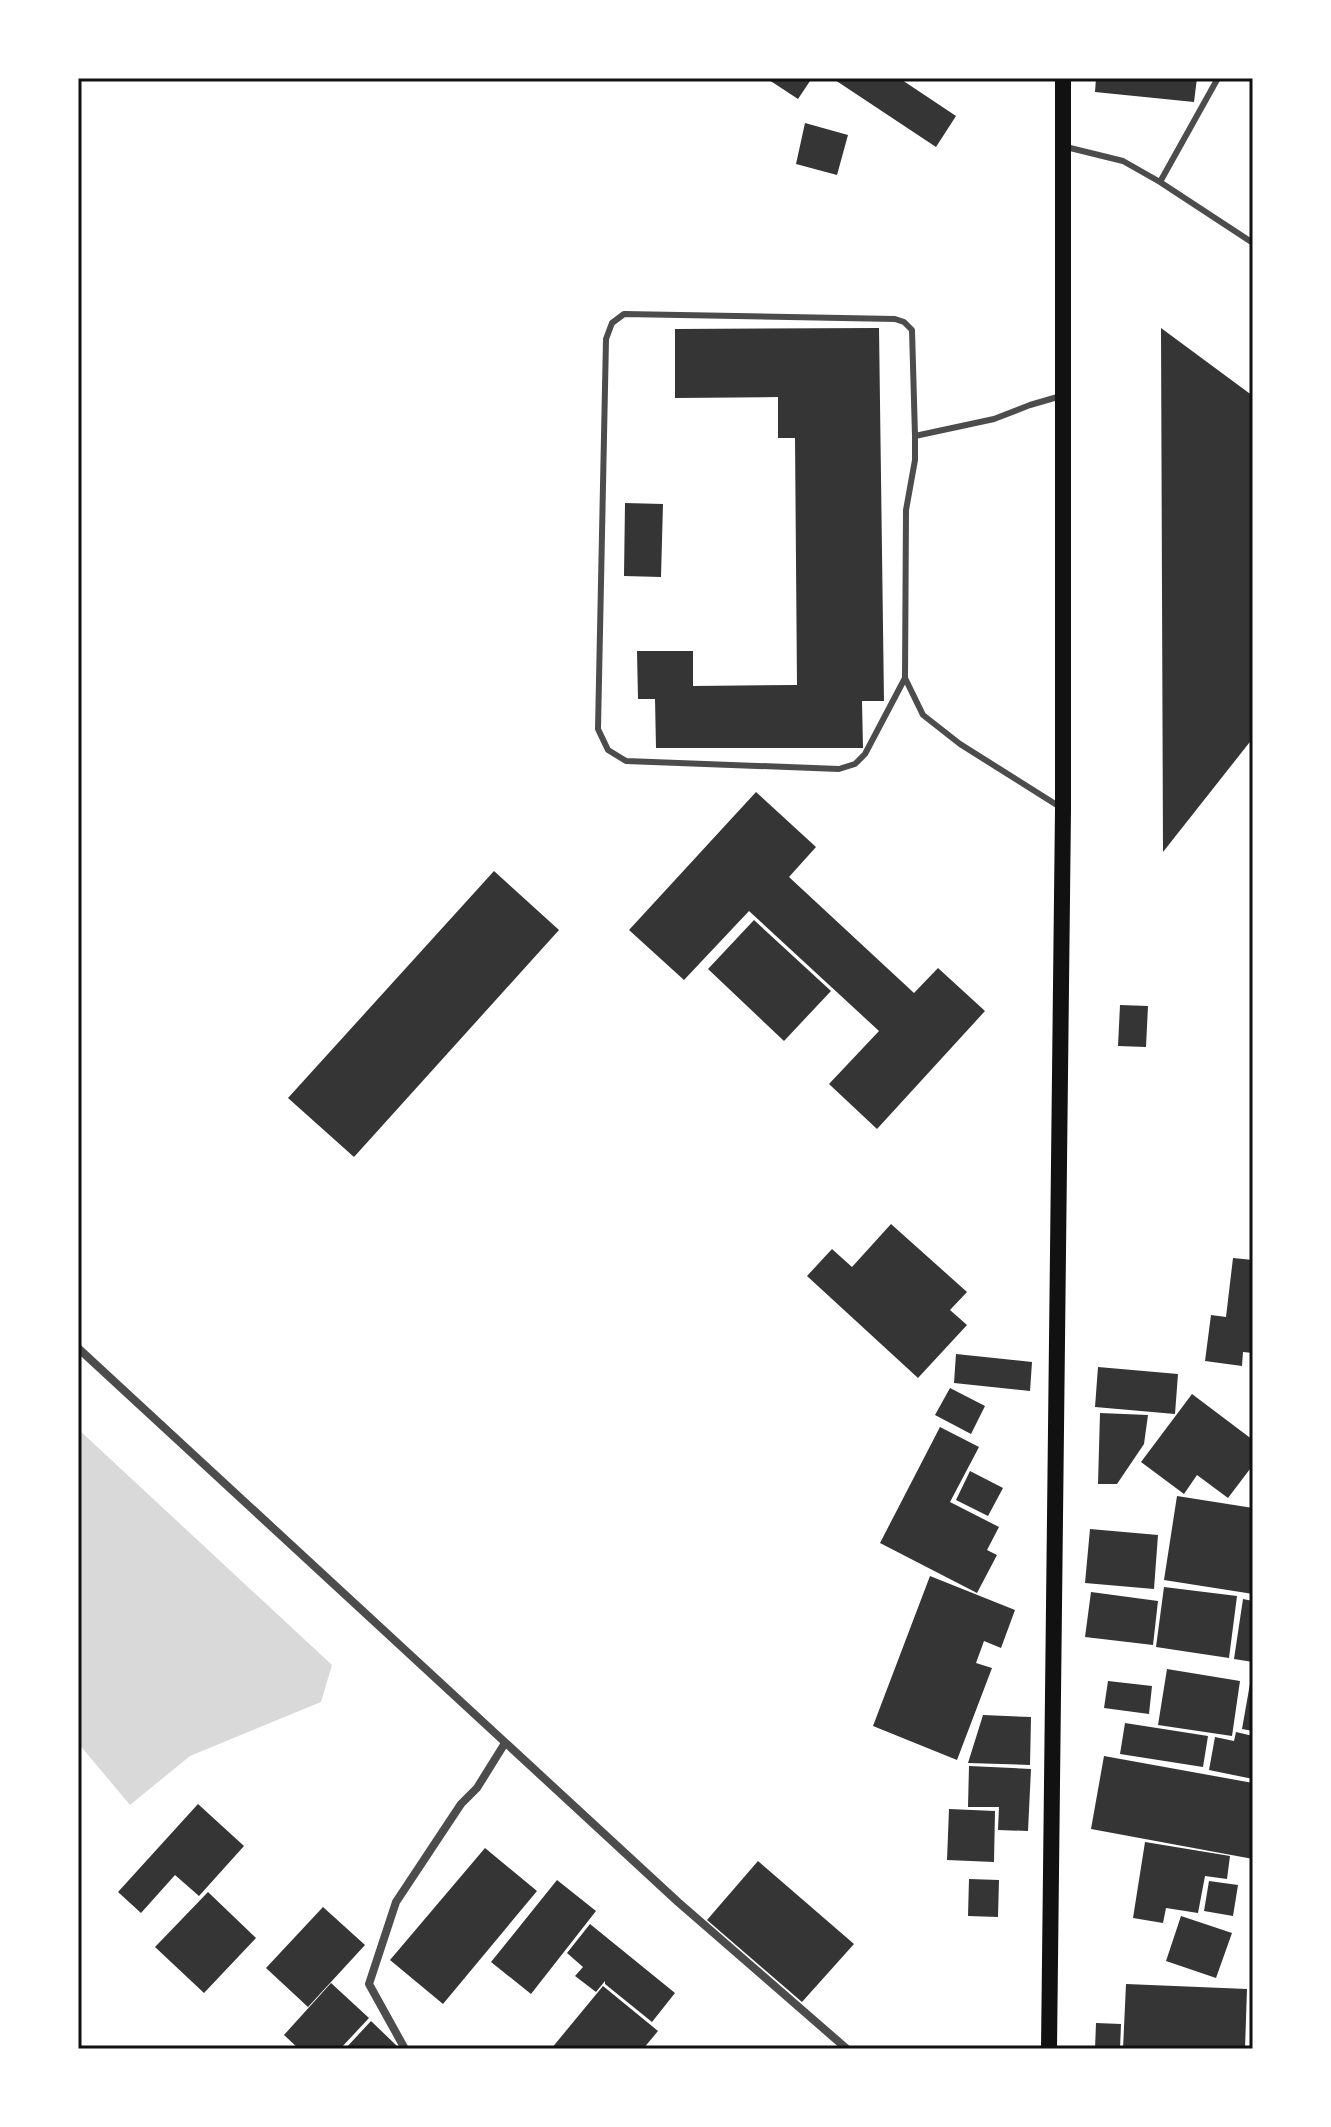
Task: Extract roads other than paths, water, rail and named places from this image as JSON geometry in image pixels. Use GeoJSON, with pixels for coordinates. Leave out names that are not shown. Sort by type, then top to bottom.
{"type":"FeatureCollection","features":[{"type":"Feature","properties":{"kind":"main road"},"geometry":{"type":"LineString","coordinates":[[1049,2049],[1063,809],[1063,78]]}},
{"type":"Feature","properties":{"kind":"street"},"geometry":{"type":"LineString","coordinates":[[78,1348],[678,1902],[847,2049]]}},
{"type":"Feature","properties":{"kind":"street"},"geometry":{"type":"LineString","coordinates":[[405,2049],[369,1984],[396,1902],[505,1743]]}},
{"type":"Feature","properties":{"kind":"lane"},"geometry":{"type":"LineString","coordinates":[[1160,182],[1218,78]]}},
{"type":"Feature","properties":{"kind":"lane"},"geometry":{"type":"LineString","coordinates":[[1063,146],[1123,161],[1253,243]]}},
{"type":"Feature","properties":{"kind":"lane"},"geometry":{"type":"LineString","coordinates":[[905,678],[865,754],[855,764],[839,769],[626,761],[608,750],[598,729],[606,339],[612,323],[624,314],[895,319],[912,330],[915,460],[906,510],[905,678],[923,715],[960,744],[1063,809]]}},
{"type":"Feature","properties":{"kind":"lane"},"geometry":{"type":"LineString","coordinates":[[915,436],[994,419],[1064,396]]}}]}
